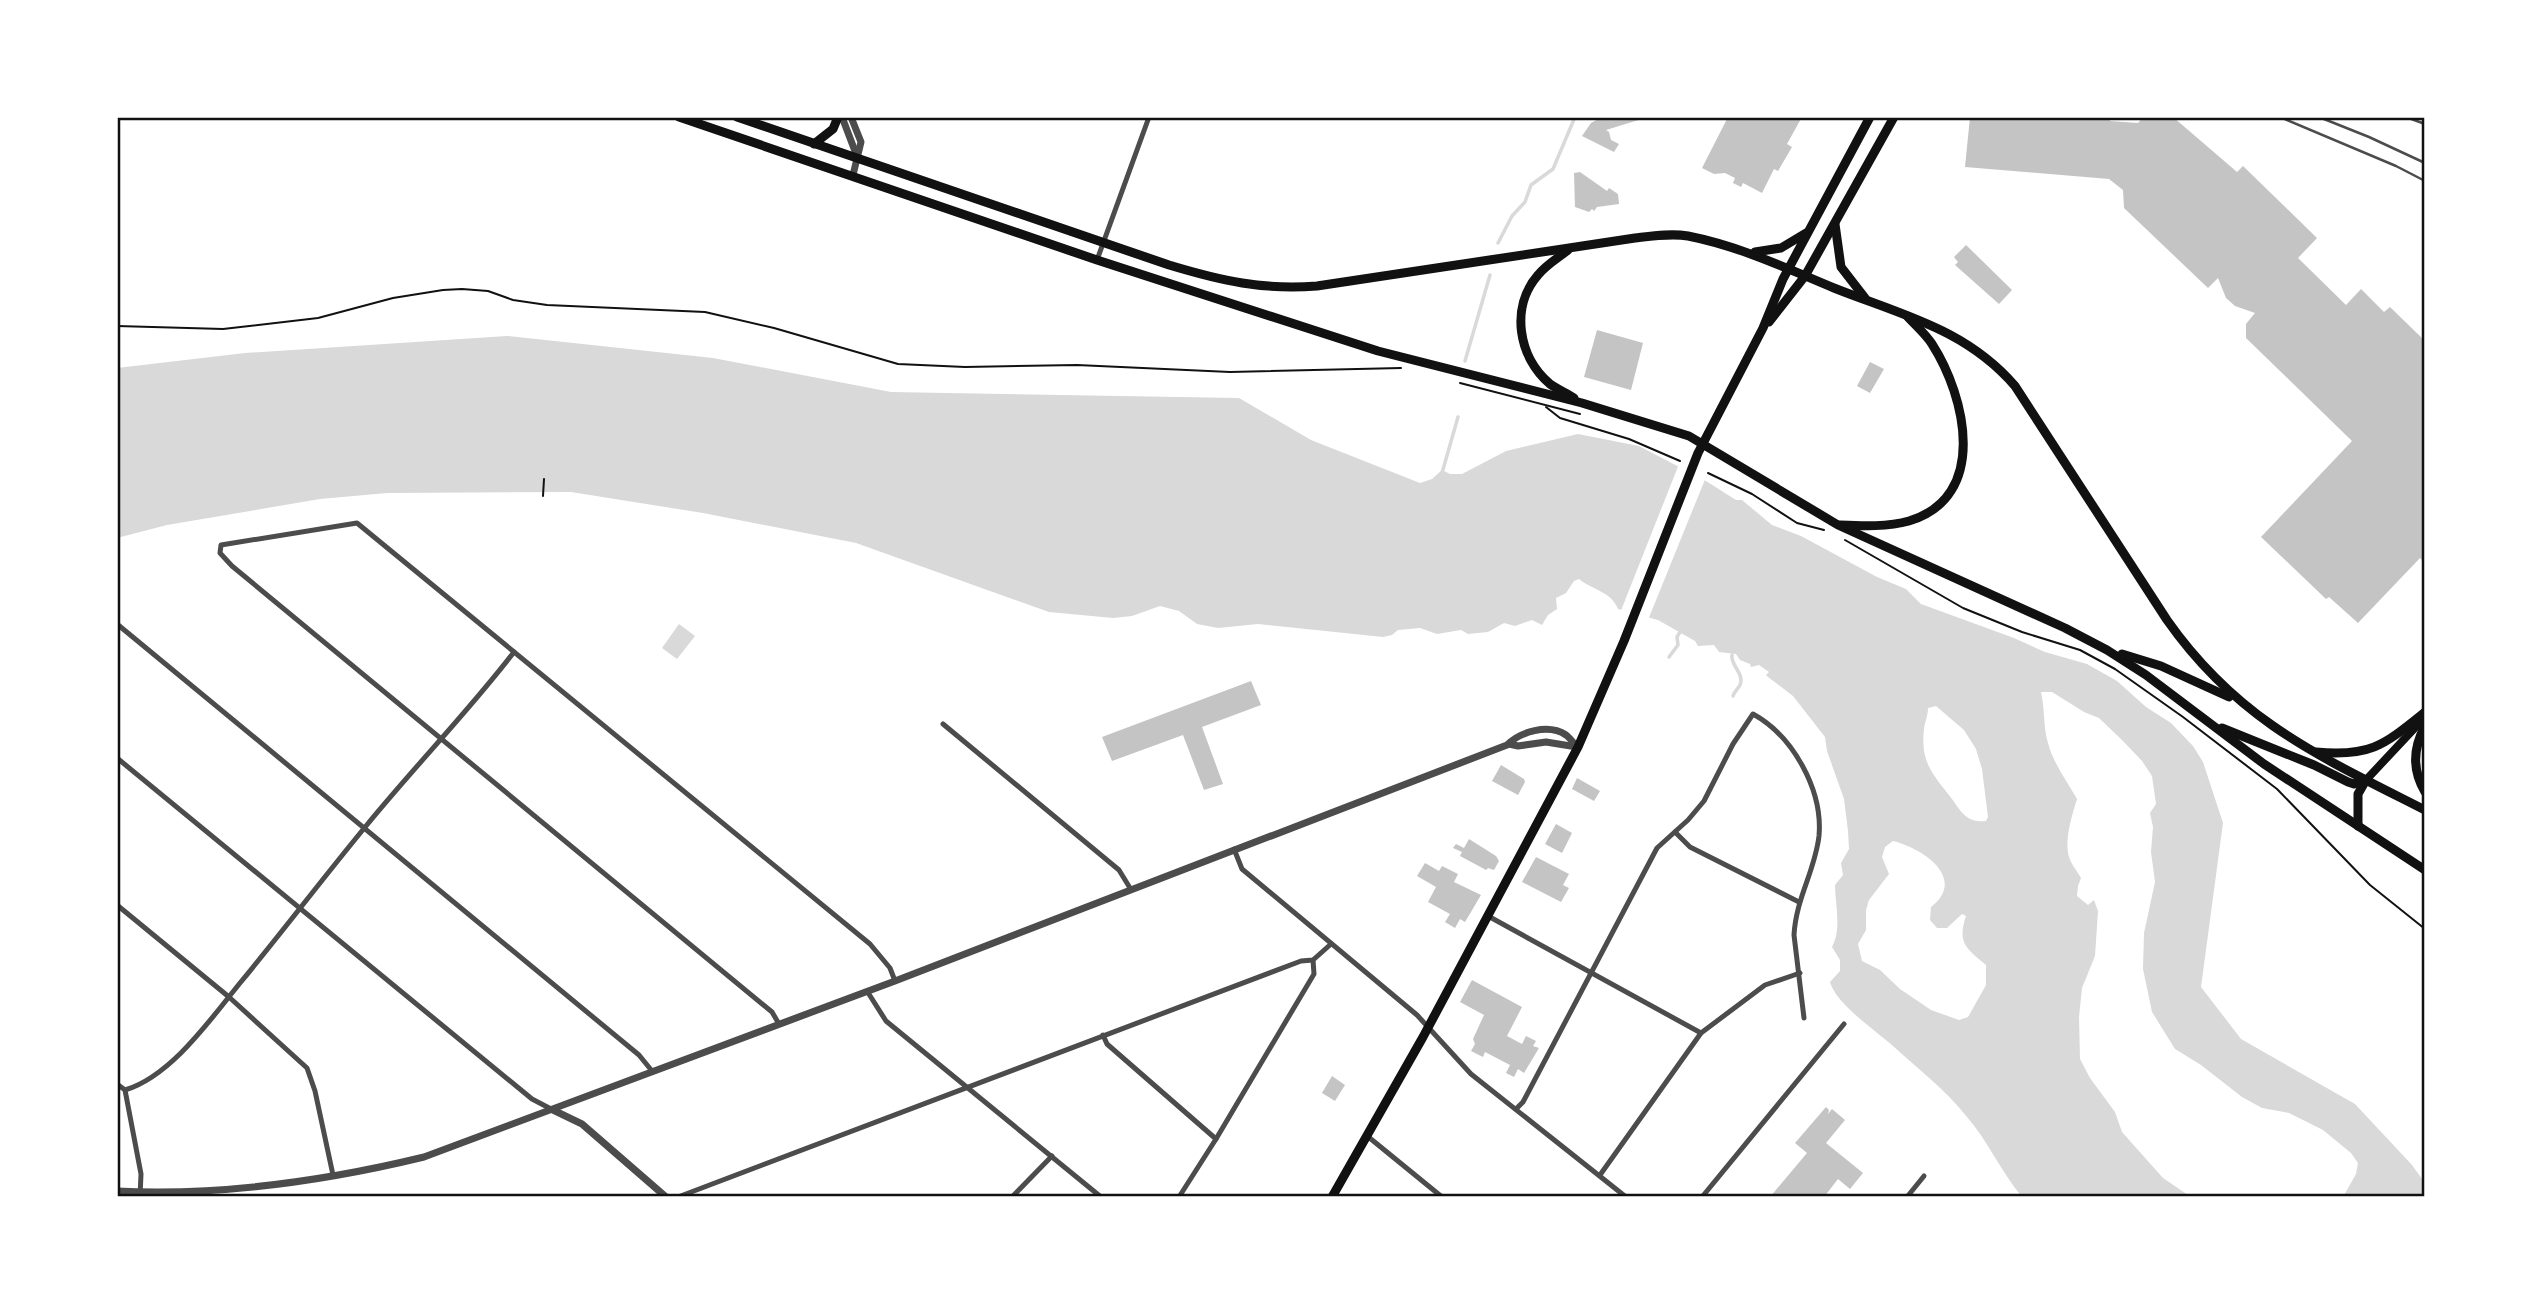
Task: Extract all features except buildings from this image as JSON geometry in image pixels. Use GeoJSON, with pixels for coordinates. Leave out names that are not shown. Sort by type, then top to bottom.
{"type":"FeatureCollection","features":[{"type":"Feature","properties":{"kind":"main road"},"geometry":{"type":"LineString","coordinates":[[679,117],[1097,260],[1378,351],[1581,402],[1684,434],[1838,525],[2065,628],[2107,650],[2264,764],[2425,870]]}},
{"type":"Feature","properties":{"kind":"main road"},"geometry":{"type":"LineString","coordinates":[[737,117],[1224,281],[1281,289],[1317,286],[1635,237],[1677,234],[1763,252],[1776,250],[1808,232]]}},
{"type":"Feature","properties":{"kind":"main road"},"geometry":{"type":"LineString","coordinates":[[814,144],[833,129],[840,117]]}},
{"type":"Feature","properties":{"kind":"main road"},"geometry":{"type":"LineString","coordinates":[[1332,1197],[1428,1026],[1578,747],[1624,641],[1695,460],[1763,328],[1789,269],[1870,117]]}},
{"type":"Feature","properties":{"kind":"main road"},"geometry":{"type":"LineString","coordinates":[[1763,328],[1805,276],[1894,117]]}},
{"type":"Feature","properties":{"kind":"main road"},"geometry":{"type":"LineString","coordinates":[[1835,224],[1841,267],[1866,299]]}},
{"type":"Feature","properties":{"kind":"main road"},"geometry":{"type":"LineString","coordinates":[[1570,248],[1538,274],[1527,293],[1519,320],[1527,352],[1538,370],[1550,383],[1581,402]]}},
{"type":"Feature","properties":{"kind":"main road"},"geometry":{"type":"LineString","coordinates":[[1744,250],[1952,334],[1987,357],[2025,399],[2186,647],[2211,676],[2272,727],[2311,751],[2425,810]]}},
{"type":"Feature","properties":{"kind":"main road"},"geometry":{"type":"LineString","coordinates":[[1838,525],[1886,524],[1917,518],[1948,496],[1954,489],[1960,472],[1964,441],[1954,392],[1931,343],[1903,313]]}},
{"type":"Feature","properties":{"kind":"main road"},"geometry":{"type":"LineString","coordinates":[[2107,650],[2161,666],[2238,701]]}},
{"type":"Feature","properties":{"kind":"main road"},"geometry":{"type":"LineString","coordinates":[[2311,751],[2353,754],[2370,750],[2425,715]]}},
{"type":"Feature","properties":{"kind":"main road"},"geometry":{"type":"LineString","coordinates":[[2358,827],[2358,794],[2366,780],[2425,715]]}},
{"type":"Feature","properties":{"kind":"main road"},"geometry":{"type":"LineString","coordinates":[[2211,724],[2314,765],[2348,782],[2354,784],[2366,780]]}},
{"type":"Feature","properties":{"kind":"main road"},"geometry":{"type":"LineString","coordinates":[[2425,726],[2415,748],[2414,760],[2425,792]]}},
{"type":"Feature","properties":{"kind":"street"},"geometry":{"type":"LineString","coordinates":[[840,117],[858,159]]}},
{"type":"Feature","properties":{"kind":"street"},"geometry":{"type":"LineString","coordinates":[[851,117],[861,142],[853,175]]}},
{"type":"Feature","properties":{"kind":"street"},"geometry":{"type":"LineString","coordinates":[[1097,260],[1149,117]]}},
{"type":"Feature","properties":{"kind":"street"},"geometry":{"type":"LineString","coordinates":[[779,1024],[772,1012],[232,566],[220,553],[224,544],[357,523],[870,944],[890,968],[895,981]]}},
{"type":"Feature","properties":{"kind":"street"},"geometry":{"type":"LineString","coordinates":[[117,624],[629,1046],[646,1061],[652,1071]]}},
{"type":"Feature","properties":{"kind":"street"},"geometry":{"type":"LineString","coordinates":[[125,1090],[161,1071],[202,1029],[365,827],[514,652]]}},
{"type":"Feature","properties":{"kind":"street"},"geometry":{"type":"LineString","coordinates":[[1516,1109],[1523,1102],[1565,1026],[1657,848],[1704,801],[1733,744],[1753,714],[1777,730],[1789,743],[1806,774],[1815,802],[1819,837],[1799,902],[1794,935],[1804,1018]]}},
{"type":"Feature","properties":{"kind":"street"},"geometry":{"type":"LineString","coordinates":[[943,724],[1119,870],[1130,888]]}},
{"type":"Feature","properties":{"kind":"street"},"geometry":{"type":"LineString","coordinates":[[1509,744],[1514,737],[1525,732],[1553,732],[1566,735],[1578,747]]}},
{"type":"Feature","properties":{"kind":"street"},"geometry":{"type":"LineString","coordinates":[[117,1191],[140,1194],[245,1188],[333,1175],[424,1157],[895,981],[1130,888],[1509,744],[1518,746],[1546,742],[1578,747]]}},
{"type":"Feature","properties":{"kind":"street"},"geometry":{"type":"LineString","coordinates":[[117,758],[532,1099],[582,1124],[666,1197]]}},
{"type":"Feature","properties":{"kind":"street"},"geometry":{"type":"LineString","coordinates":[[1675,832],[1690,848],[1799,902]]}},
{"type":"Feature","properties":{"kind":"street"},"geometry":{"type":"LineString","coordinates":[[1234,849],[1242,869],[1428,1026],[1471,1074],[1626,1197]]}},
{"type":"Feature","properties":{"kind":"street"},"geometry":{"type":"LineString","coordinates":[[117,905],[229,997],[307,1068],[315,1091],[333,1175]]}},
{"type":"Feature","properties":{"kind":"street"},"geometry":{"type":"LineString","coordinates":[[1488,916],[1701,1033]]}},
{"type":"Feature","properties":{"kind":"street"},"geometry":{"type":"LineString","coordinates":[[678,1197],[1301,961],[1313,960],[1331,944]]}},
{"type":"Feature","properties":{"kind":"street"},"geometry":{"type":"LineString","coordinates":[[1179,1197],[1314,974],[1313,960]]}},
{"type":"Feature","properties":{"kind":"street"},"geometry":{"type":"LineString","coordinates":[[1600,1175],[1701,1033],[1761,987],[1800,973]]}},
{"type":"Feature","properties":{"kind":"street"},"geometry":{"type":"LineString","coordinates":[[867,991],[886,1021],[1101,1197]]}},
{"type":"Feature","properties":{"kind":"street"},"geometry":{"type":"LineString","coordinates":[[1702,1197],[1844,1024]]}},
{"type":"Feature","properties":{"kind":"street"},"geometry":{"type":"LineString","coordinates":[[1103,1035],[1108,1044],[1216,1139]]}},
{"type":"Feature","properties":{"kind":"street"},"geometry":{"type":"LineString","coordinates":[[117,1084],[125,1090],[141,1174],[140,1194]]}},
{"type":"Feature","properties":{"kind":"street"},"geometry":{"type":"LineString","coordinates":[[1366,1135],[1442,1197]]}},
{"type":"Feature","properties":{"kind":"street"},"geometry":{"type":"LineString","coordinates":[[1012,1197],[1052,1156]]}},
{"type":"Feature","properties":{"kind":"street"},"geometry":{"type":"LineString","coordinates":[[1907,1197],[1924,1176]]}},
{"type":"Feature","properties":{"kind":"lane"},"geometry":{"type":"LineString","coordinates":[[2280,117],[2425,181]]}},
{"type":"Feature","properties":{"kind":"lane"},"geometry":{"type":"LineString","coordinates":[[2319,117],[2425,163]]}},
{"type":"Feature","properties":{"kind":"lane"},"geometry":{"type":"LineString","coordinates":[[2406,117],[2425,124]]}},
{"type":"Feature","properties":{"kind":"path"},"geometry":{"type":"LineString","coordinates":[[117,326],[223,329],[318,318],[393,298],[462,289],[488,291],[513,300],[547,305],[705,313],[774,328],[898,364],[965,367],[1077,365],[1230,372],[1401,368]]}},
{"type":"Feature","properties":{"kind":"path"},"geometry":{"type":"LineString","coordinates":[[1457,382],[1539,405]]}},
{"type":"Feature","properties":{"kind":"path"},"geometry":{"type":"LineString","coordinates":[[1546,407],[1560,418],[1629,439],[1680,461]]}},
{"type":"Feature","properties":{"kind":"path"},"geometry":{"type":"LineString","coordinates":[[1708,473],[1752,494],[1797,523],[1826,530],[1814,523]]}},
{"type":"Feature","properties":{"kind":"path"},"geometry":{"type":"LineString","coordinates":[[543,496],[544,480]]}},
{"type":"Feature","properties":{"kind":"path"},"geometry":{"type":"LineString","coordinates":[[1843,539],[1963,608],[2022,632],[2080,650],[2115,669],[2277,789],[2370,885],[2425,929]]}},
{"type":"Feature","properties":{"kind":"shaded area"},"geometry":{"type":"Polygon","coordinates":[[[507,336],[713,358],[891,392],[1239,398],[1311,440],[1420,483],[1432,479],[1442,470],[1450,474],[1462,474],[1506,451],[1578,434],[1639,446],[1736,500],[1742,500],[1772,525],[1801,536],[1877,577],[1906,589],[1921,604],[2045,652],[2087,664],[2117,681],[2146,707],[2171,723],[2193,746],[2203,762],[2223,823],[2201,987],[2241,1039],[2355,1104],[2412,1165],[2425,1183],[2425,1197],[2343,1197],[2356,1174],[2358,1163],[2351,1153],[2323,1130],[2289,1113],[2262,1108],[2242,1097],[2201,1065],[2175,1049],[2152,1012],[2143,969],[2144,933],[2155,882],[2150,813],[2156,804],[2152,776],[2142,761],[2099,718],[2052,692],[2041,692],[2046,737],[2053,758],[2077,799],[2067,843],[2070,860],[2081,878],[2077,896],[2088,905],[2094,900],[2098,911],[2095,956],[2082,988],[2079,1017],[2080,1059],[2090,1078],[2115,1112],[2122,1132],[2163,1178],[2191,1197],[2022,1197],[1975,1126],[1959,1107],[1932,1080],[1848,1008],[1830,982],[1840,971],[1840,960],[1832,947],[1837,932],[1835,885],[1843,875],[1841,863],[1849,849],[1844,799],[1827,751],[1825,737],[1793,696],[1768,677],[1766,675],[1769,672],[1759,665],[1751,667],[1736,654],[1719,652],[1714,645],[1698,646],[1695,641],[1658,620],[1618,609],[1606,594],[1579,579],[1574,581],[1566,593],[1556,598],[1557,609],[1548,615],[1542,625],[1532,620],[1515,626],[1504,623],[1488,632],[1468,634],[1461,630],[1437,634],[1420,628],[1398,630],[1383,637],[1258,624],[1218,628],[1197,624],[1179,611],[1160,606],[1132,616],[1113,618],[1049,612],[856,543],[703,513],[571,492],[387,493],[320,499],[167,525],[117,538],[117,368],[245,353],[507,336]],[[1936,706],[1928,708],[1924,729],[1924,751],[1929,767],[1966,816],[1986,821],[1988,817],[1982,769],[1976,749],[1964,730],[1936,706]],[[1893,841],[1885,847],[1882,857],[1889,874],[1869,900],[1866,910],[1866,930],[1858,944],[1862,961],[1880,970],[1900,989],[1931,1010],[1959,1020],[1968,1017],[1986,985],[1986,965],[1965,944],[1963,925],[1966,916],[1962,914],[1947,928],[1937,928],[1930,920],[1931,907],[1941,896],[1945,885],[1943,875],[1928,857],[1893,841]]]}},
{"type":"Feature","properties":{"kind":"shaded area"},"geometry":{"type":"Polygon","coordinates":[[[679,624],[695,636],[677,659],[662,648],[679,624]]]}},
{"type":"Feature","properties":{"kind":"pier"},"geometry":{"type":"Polygon","coordinates":[[[1679,464],[1706,477],[1648,620],[1620,613],[1679,464]]]}},
{"type":"Feature","properties":{"kind":"waterway"},"geometry":{"type":"LineString","coordinates":[[1498,243],[1512,216],[1525,202],[1531,185],[1553,169],[1575,117]]}},
{"type":"Feature","properties":{"kind":"waterway"},"geometry":{"type":"LineString","coordinates":[[1465,361],[1490,275]]}},
{"type":"Feature","properties":{"kind":"waterway"},"geometry":{"type":"LineString","coordinates":[[1442,473],[1458,417]]}},
{"type":"Feature","properties":{"kind":"waterway"},"geometry":{"type":"LineString","coordinates":[[1669,657],[1678,645],[1677,637],[1680,632]]}},
{"type":"Feature","properties":{"kind":"waterway"},"geometry":{"type":"LineString","coordinates":[[1732,655],[1741,681],[1733,696]]}}]}
